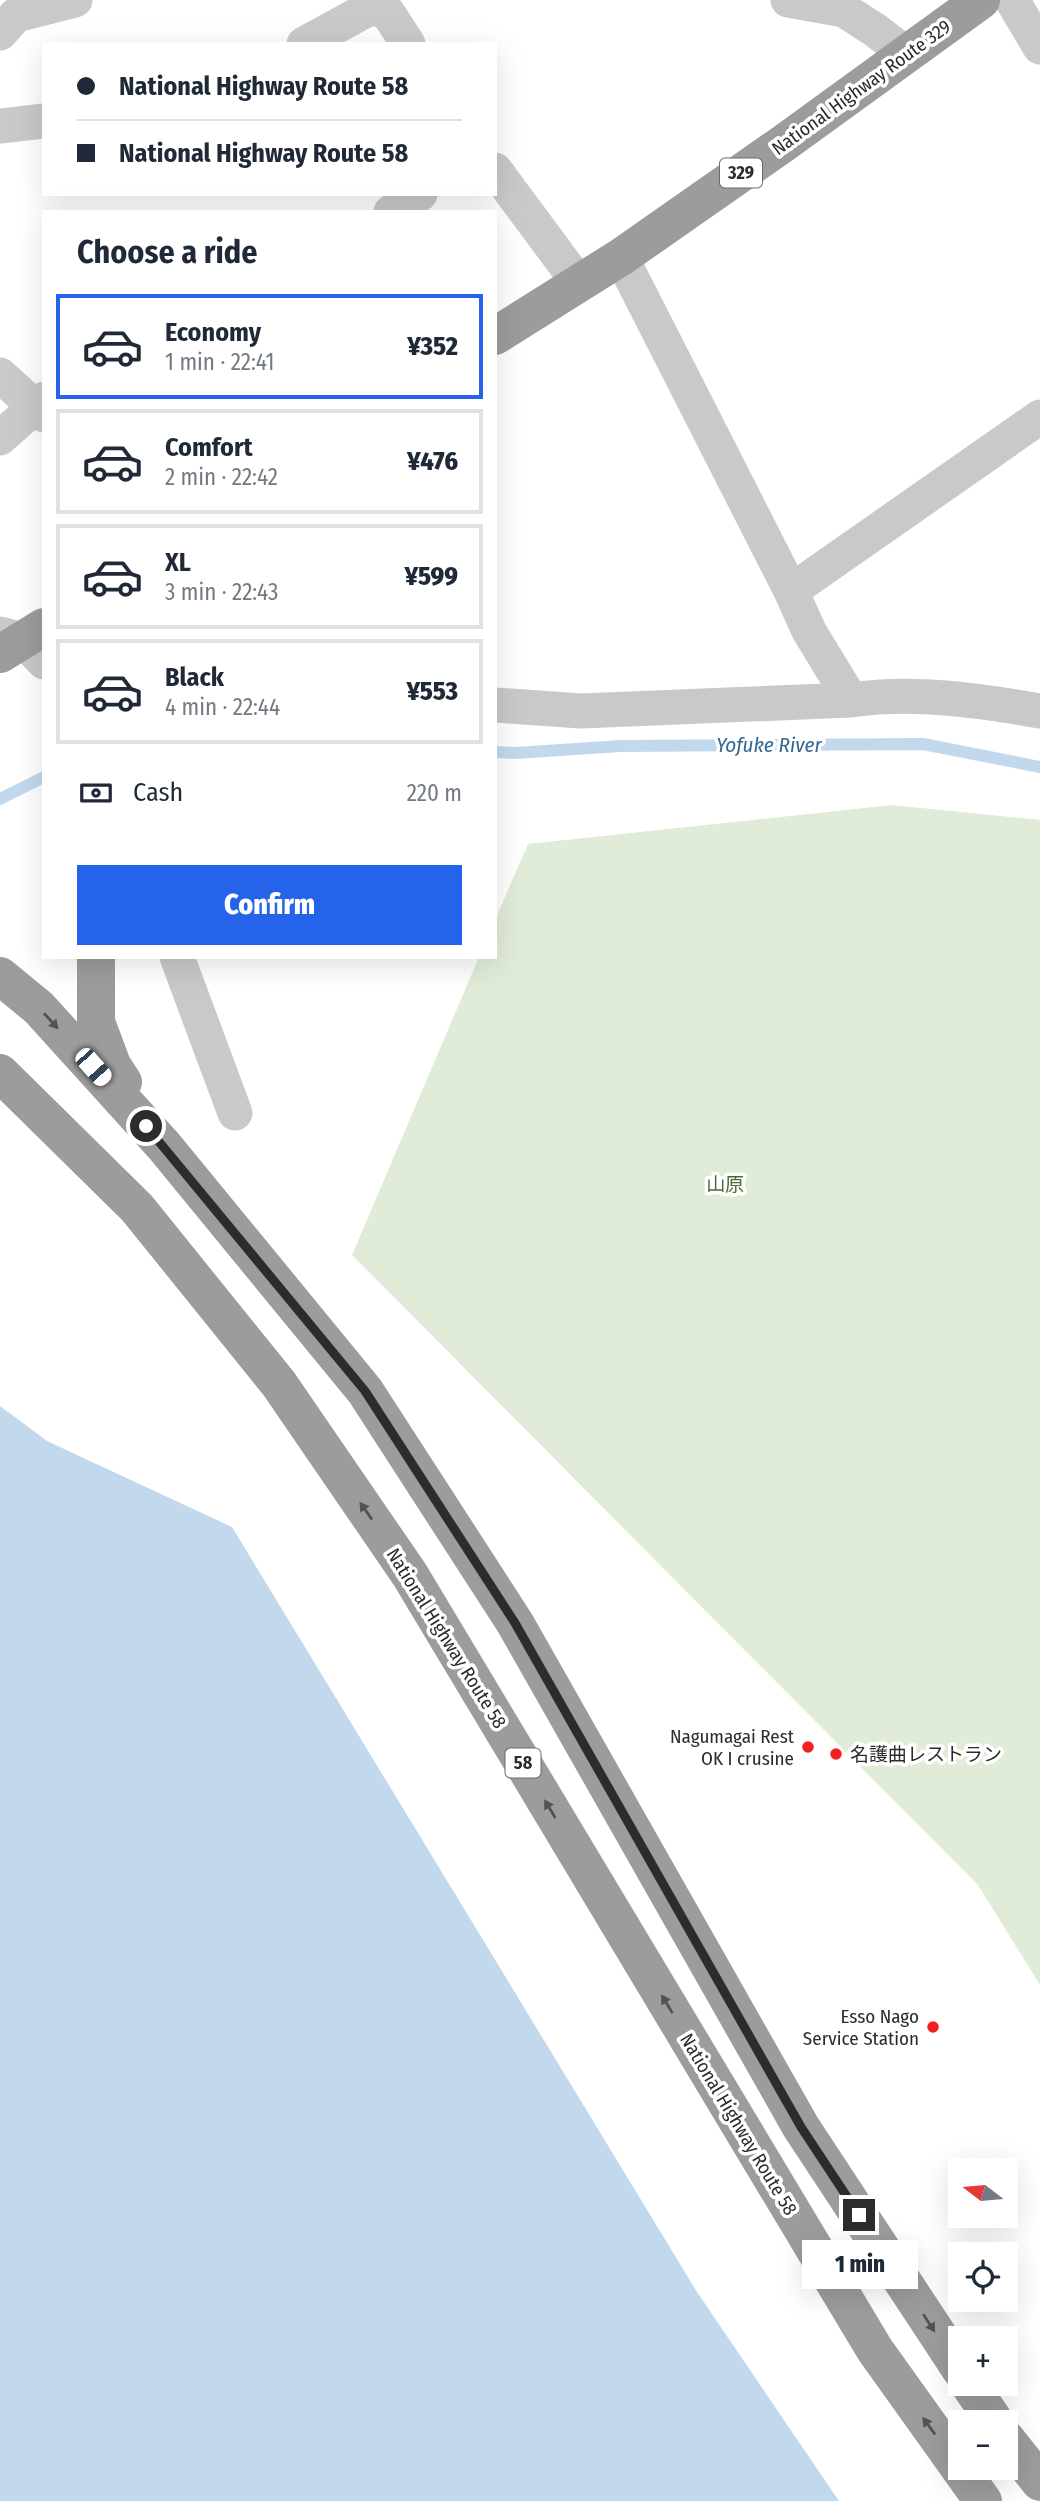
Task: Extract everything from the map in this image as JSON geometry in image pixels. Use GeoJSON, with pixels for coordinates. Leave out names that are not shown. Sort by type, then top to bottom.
{"type":"FeatureCollection","features":[{"type":"Feature","properties":{"kind":"highway","name":"National Highway Route 329"},"geometry":{"type":"LineString","coordinates":[[497,335],[621,257],[981,0]]}},
{"type":"Feature","properties":{"kind":"highway"},"geometry":{"type":"LineString","coordinates":[[96,959],[96,1023],[112,1065],[164,1146]]}},
{"type":"Feature","properties":{"kind":"highway"},"geometry":{"type":"LineString","coordinates":[[0,976],[39,1008],[164,1146],[365,1391],[515,1623],[801,2127],[948,2350]]}},
{"type":"Feature","properties":{"kind":"highway","name":"National Highway Route 58"},"geometry":{"type":"LineString","coordinates":[[0,1073],[137,1208],[279,1384],[410,1574],[875,2350],[983,2501]]}},
{"type":"Feature","properties":{"kind":"highway"},"geometry":{"type":"LineString","coordinates":[[1018,2454],[1040,2482]]}},
{"type":"Feature","properties":{"kind":"street"},"geometry":{"type":"LineString","coordinates":[[2,26],[16,15],[75,0]]}},
{"type":"Feature","properties":{"kind":"street"},"geometry":{"type":"LineString","coordinates":[[788,0],[844,10],[905,53]]}},
{"type":"Feature","properties":{"kind":"street"},"geometry":{"type":"LineString","coordinates":[[1013,0],[1040,47]]}},
{"type":"Feature","properties":{"kind":"street"},"geometry":{"type":"LineString","coordinates":[[308,42],[372,7],[387,13],[407,42]]}},
{"type":"Feature","properties":{"kind":"street"},"geometry":{"type":"LineString","coordinates":[[0,126],[42,121]]}},
{"type":"Feature","properties":{"kind":"street"},"geometry":{"type":"LineString","coordinates":[[497,173],[578,282]]}},
{"type":"Feature","properties":{"kind":"street"},"geometry":{"type":"LineString","coordinates":[[394,210],[417,196]]}},
{"type":"Feature","properties":{"kind":"street"},"geometry":{"type":"LineString","coordinates":[[621,257],[809,631],[851,700]]}},
{"type":"Feature","properties":{"kind":"street"},"geometry":{"type":"LineString","coordinates":[[0,375],[41,407],[0,438]]}},
{"type":"Feature","properties":{"kind":"street"},"geometry":{"type":"LineString","coordinates":[[791,591],[1037,427]]}},
{"type":"Feature","properties":{"kind":"street"},"geometry":{"type":"LineString","coordinates":[[497,705],[581,711],[851,700],[882,696],[964,698],[1040,711]]}},
{"type":"Feature","properties":{"kind":"street"},"geometry":{"type":"LineString","coordinates":[[178,959],[235,1113]]}},
{"type":"Feature","properties":{"kind":"green space","name":"山原"},"geometry":{"type":"Polygon","coordinates":[[[892,805],[1040,820],[1040,1985],[978,1885],[352,1255],[478,959],[497,959],[497,915],[528,844],[892,805]]]}},
{"type":"Feature","properties":{"kind":"water"},"geometry":{"type":"Polygon","coordinates":[[[0,1406],[47,1441],[232,1527],[697,2292],[839,2501],[0,2501],[0,1406]]]}},
{"type":"Feature","properties":{"kind":"waterway","name":"Yofuke River"},"geometry":{"type":"LineString","coordinates":[[497,752],[621,746],[923,744],[1040,767]]}},
{"type":"Feature","properties":{"kind":"waterway","name":"Yofuke River"},"geometry":{"type":"LineString","coordinates":[[0,799],[42,778]]}},
{"type":"Feature","properties":{"kind":"place","name":"Nagumagai Rest OK I crusine"},"geometry":{"type":"Point","coordinates":[808,1747]}},
{"type":"Feature","properties":{"kind":"place","name":"名護曲レストラン"},"geometry":{"type":"Point","coordinates":[836,1754]}},
{"type":"Feature","properties":{"kind":"place","name":"Esso Nago Service Station"},"geometry":{"type":"Point","coordinates":[933,2027]}},
{"type":"Feature","properties":{"kind":"route"},"geometry":{"type":"LineString","coordinates":[[146,1126],[365,1391],[515,1623],[801,2127],[859,2215]]}}]}
